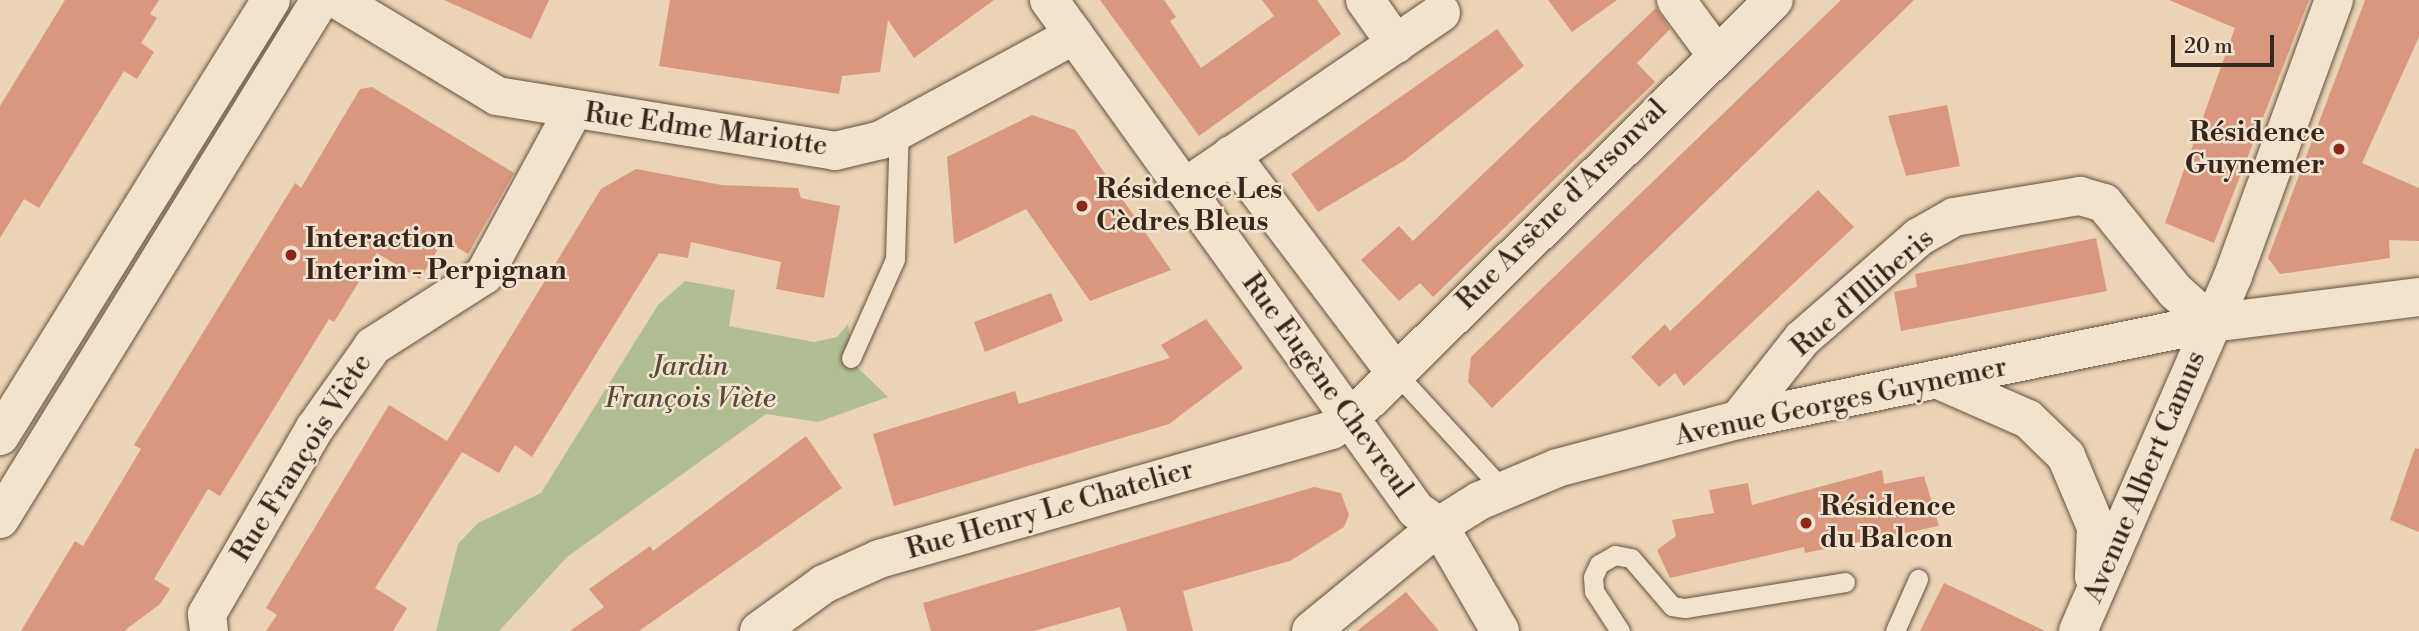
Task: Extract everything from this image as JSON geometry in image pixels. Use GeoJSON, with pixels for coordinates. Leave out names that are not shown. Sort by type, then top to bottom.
{"type":"FeatureCollection","features":[{"type":"Feature","properties":{"kind":"street"},"geometry":{"type":"LineString","coordinates":[[0,436],[271,0]]}},
{"type":"Feature","properties":{"kind":"street"},"geometry":{"type":"LineString","coordinates":[[0,519],[320,0]]}},
{"type":"Feature","properties":{"kind":"street","name":"Rue Edme Mariotte"},"geometry":{"type":"LineString","coordinates":[[338,0],[497,96],[573,111],[835,151],[881,140],[1074,35]]}},
{"type":"Feature","properties":{"kind":"street","name":"Rue Eugène Chevreul"},"geometry":{"type":"LineString","coordinates":[[1049,0],[1184,188],[1354,415],[1416,510],[1439,526]]}},
{"type":"Feature","properties":{"kind":"street"},"geometry":{"type":"LineString","coordinates":[[1365,0],[1396,44]]}},
{"type":"Feature","properties":{"kind":"street"},"geometry":{"type":"LineString","coordinates":[[1676,0],[1715,53]]}},
{"type":"Feature","properties":{"kind":"street","name":"Rue Arsène d'Arsonval"},"geometry":{"type":"LineString","coordinates":[[1354,415],[1715,53],[1774,0]]}},
{"type":"Feature","properties":{"kind":"street","name":"Avenue Albert Camus"},"geometry":{"type":"LineString","coordinates":[[2085,615],[2211,323],[2334,0]]}},
{"type":"Feature","properties":{"kind":"street"},"geometry":{"type":"LineString","coordinates":[[1184,188],[1441,13]]}},
{"type":"Feature","properties":{"kind":"street","name":"Rue François Viète"},"geometry":{"type":"LineString","coordinates":[[209,631],[207,614],[336,397],[373,346],[484,275],[573,111]]}},
{"type":"Feature","properties":{"kind":"street"},"geometry":{"type":"LineString","coordinates":[[1231,155],[1395,372]]}},
{"type":"Feature","properties":{"kind":"street","name":"Rue d'Illiberis"},"geometry":{"type":"LineString","coordinates":[[1738,421],[1802,339],[1919,237],[1954,217],[2080,197],[2104,203],[2175,291],[2211,323]]}},
{"type":"Feature","properties":{"kind":"street","name":"Avenue Georges Guynemer"},"geometry":{"type":"LineString","coordinates":[[1311,631],[1439,526],[1504,491],[1557,468],[1738,421],[2211,323],[2419,297]]}},
{"type":"Feature","properties":{"kind":"street"},"geometry":{"type":"LineString","coordinates":[[1939,380],[2028,419],[2066,456],[2096,527],[2085,615]]}},
{"type":"Feature","properties":{"kind":"street","name":"Rue Henry Le Chatelier"},"geometry":{"type":"LineString","coordinates":[[759,631],[824,584],[879,559],[1331,430],[1354,415]]}},
{"type":"Feature","properties":{"kind":"street"},"geometry":{"type":"LineString","coordinates":[[1439,526],[1500,631]]}},
{"type":"Feature","properties":{"kind":"lane"},"geometry":{"type":"LineString","coordinates":[[852,358],[895,260],[899,128]]}},
{"type":"Feature","properties":{"kind":"lane"},"geometry":{"type":"LineString","coordinates":[[1395,372],[1504,491]]}},
{"type":"Feature","properties":{"kind":"lane"},"geometry":{"type":"LineString","coordinates":[[1620,631],[1594,591],[1593,577],[1600,564],[1615,555],[1631,558],[1672,606],[1685,608],[1845,582]]}},
{"type":"Feature","properties":{"kind":"lane"},"geometry":{"type":"LineString","coordinates":[[1895,631],[1918,579]]}},
{"type":"Feature","properties":{"kind":"green space","name":"Jardin François Viète"},"geometry":{"type":"Polygon","coordinates":[[[685,281],[735,290],[729,326],[814,342],[837,337],[848,324],[854,364],[888,397],[818,422],[766,414],[567,557],[499,631],[436,631],[458,544],[478,523],[541,493],[658,305],[685,281]]]}},
{"type":"Feature","properties":{"kind":"building"},"geometry":{"type":"Polygon","coordinates":[[[65,0],[159,0],[150,14],[157,18],[141,43],[154,52],[137,79],[124,71],[39,208],[24,199],[0,238],[0,106],[65,0]]]}},
{"type":"Feature","properties":{"kind":"building"},"geometry":{"type":"Polygon","coordinates":[[[444,0],[549,0],[531,39],[444,0]]]}},
{"type":"Feature","properties":{"kind":"building"},"geometry":{"type":"Polygon","coordinates":[[[670,0],[994,0],[914,58],[888,20],[880,72],[842,76],[839,94],[659,66],[670,0]]]}},
{"type":"Feature","properties":{"kind":"building"},"geometry":{"type":"Polygon","coordinates":[[[1100,0],[1164,0],[1176,17],[1170,21],[1201,68],[1274,16],[1262,0],[1317,0],[1341,34],[1199,136],[1100,0]]]}},
{"type":"Feature","properties":{"kind":"building"},"geometry":{"type":"Polygon","coordinates":[[[1548,0],[1617,0],[1572,32],[1548,0]]]}},
{"type":"Feature","properties":{"kind":"building"},"geometry":{"type":"Polygon","coordinates":[[[1841,0],[1914,0],[1492,408],[1468,382],[1471,357],[1841,0]]]}},
{"type":"Feature","properties":{"kind":"building"},"geometry":{"type":"Polygon","coordinates":[[[2169,0],[2309,0],[2214,243],[2165,223],[2235,28],[2169,0]]]}},
{"type":"Feature","properties":{"kind":"building"},"geometry":{"type":"Polygon","coordinates":[[[2365,0],[2419,0],[2419,37],[2362,163],[2419,188],[2419,241],[2389,240],[2390,258],[2280,274],[2268,258],[2365,0]]]}},
{"type":"Feature","properties":{"kind":"building"},"geometry":{"type":"Polygon","coordinates":[[[1656,8],[1670,29],[1637,63],[1655,82],[1433,297],[1420,283],[1399,301],[1361,260],[1399,226],[1413,241],[1656,8]]]}},
{"type":"Feature","properties":{"kind":"building"},"geometry":{"type":"Polygon","coordinates":[[[1497,29],[1524,66],[1405,160],[1318,212],[1291,174],[1497,29]]]}},
{"type":"Feature","properties":{"kind":"building"},"geometry":{"type":"Polygon","coordinates":[[[372,87],[514,173],[468,254],[444,239],[420,279],[377,253],[334,322],[329,319],[220,496],[208,489],[154,579],[170,589],[160,604],[124,631],[21,631],[75,541],[83,546],[141,449],[134,445],[295,183],[301,188],[360,89],[372,87]]]}},
{"type":"Feature","properties":{"kind":"building"},"geometry":{"type":"Polygon","coordinates":[[[1947,105],[1960,166],[1906,176],[1888,116],[1947,105]]]}},
{"type":"Feature","properties":{"kind":"building","name":"Résidence Les Cèdres Bleus"},"geometry":{"type":"Polygon","coordinates":[[[1032,115],[1075,130],[1171,270],[1090,301],[1026,209],[954,244],[947,157],[1032,115]]]}},
{"type":"Feature","properties":{"kind":"building"},"geometry":{"type":"Polygon","coordinates":[[[636,169],[722,185],[798,188],[801,198],[840,206],[824,298],[776,289],[781,262],[691,242],[688,258],[659,253],[532,457],[515,445],[499,473],[462,452],[375,588],[407,608],[393,631],[266,631],[277,615],[266,608],[389,405],[447,441],[601,189],[636,169]]]}},
{"type":"Feature","properties":{"kind":"building"},"geometry":{"type":"Polygon","coordinates":[[[1818,190],[1854,227],[1684,386],[1675,373],[1659,387],[1631,357],[1665,324],[1670,331],[1818,190]]]}},
{"type":"Feature","properties":{"kind":"building"},"geometry":{"type":"Polygon","coordinates":[[[2096,238],[2107,291],[1901,331],[1894,292],[1917,287],[1915,274],[2096,238]]]}},
{"type":"Feature","properties":{"kind":"building"},"geometry":{"type":"Polygon","coordinates":[[[1051,293],[1063,321],[985,352],[974,322],[1051,293]]]}},
{"type":"Feature","properties":{"kind":"building"},"geometry":{"type":"Polygon","coordinates":[[[1206,319],[1243,368],[1169,424],[894,506],[873,434],[1015,391],[1019,404],[1170,358],[1161,345],[1206,319]]]}},
{"type":"Feature","properties":{"kind":"building"},"geometry":{"type":"Polygon","coordinates":[[[806,436],[842,488],[639,631],[570,631],[604,607],[589,589],[650,546],[653,551],[806,436]]]}},
{"type":"Feature","properties":{"kind":"building"},"geometry":{"type":"Polygon","coordinates":[[[2415,448],[2419,449],[2419,532],[2390,520],[2415,448]]]}},
{"type":"Feature","properties":{"kind":"building","name":"Résidence du Balcon"},"geometry":{"type":"Polygon","coordinates":[[[1882,470],[1884,484],[1924,476],[1939,526],[1805,553],[1804,547],[1670,578],[1657,550],[1676,536],[1672,520],[1714,513],[1709,490],[1748,483],[1752,505],[1882,470]]]}},
{"type":"Feature","properties":{"kind":"building"},"geometry":{"type":"Polygon","coordinates":[[[1314,487],[1341,493],[1349,515],[1344,527],[1290,561],[1183,591],[1193,631],[1127,631],[1120,607],[1034,631],[931,631],[923,603],[1314,487]]]}},
{"type":"Feature","properties":{"kind":"building","name":"Résidence du Balcon"},"geometry":{"type":"Polygon","coordinates":[[[1944,583],[1974,597],[2045,631],[1920,631],[1944,583]]]}},
{"type":"Feature","properties":{"kind":"building"},"geometry":{"type":"Polygon","coordinates":[[[1406,592],[1439,631],[1357,631],[1406,592]]]}},
{"type":"Feature","properties":{"kind":"place","name":"Résidence Guynemer"},"geometry":{"type":"Point","coordinates":[2339,149]}},
{"type":"Feature","properties":{"kind":"place","name":"Résidence Les Cèdres Bleus"},"geometry":{"type":"Point","coordinates":[1082,206]}},
{"type":"Feature","properties":{"kind":"place","name":"Interaction Interim - Perpignan"},"geometry":{"type":"Point","coordinates":[291,255]}},
{"type":"Feature","properties":{"kind":"place","name":"Résidence du Balcon"},"geometry":{"type":"Point","coordinates":[1806,523]}}]}
